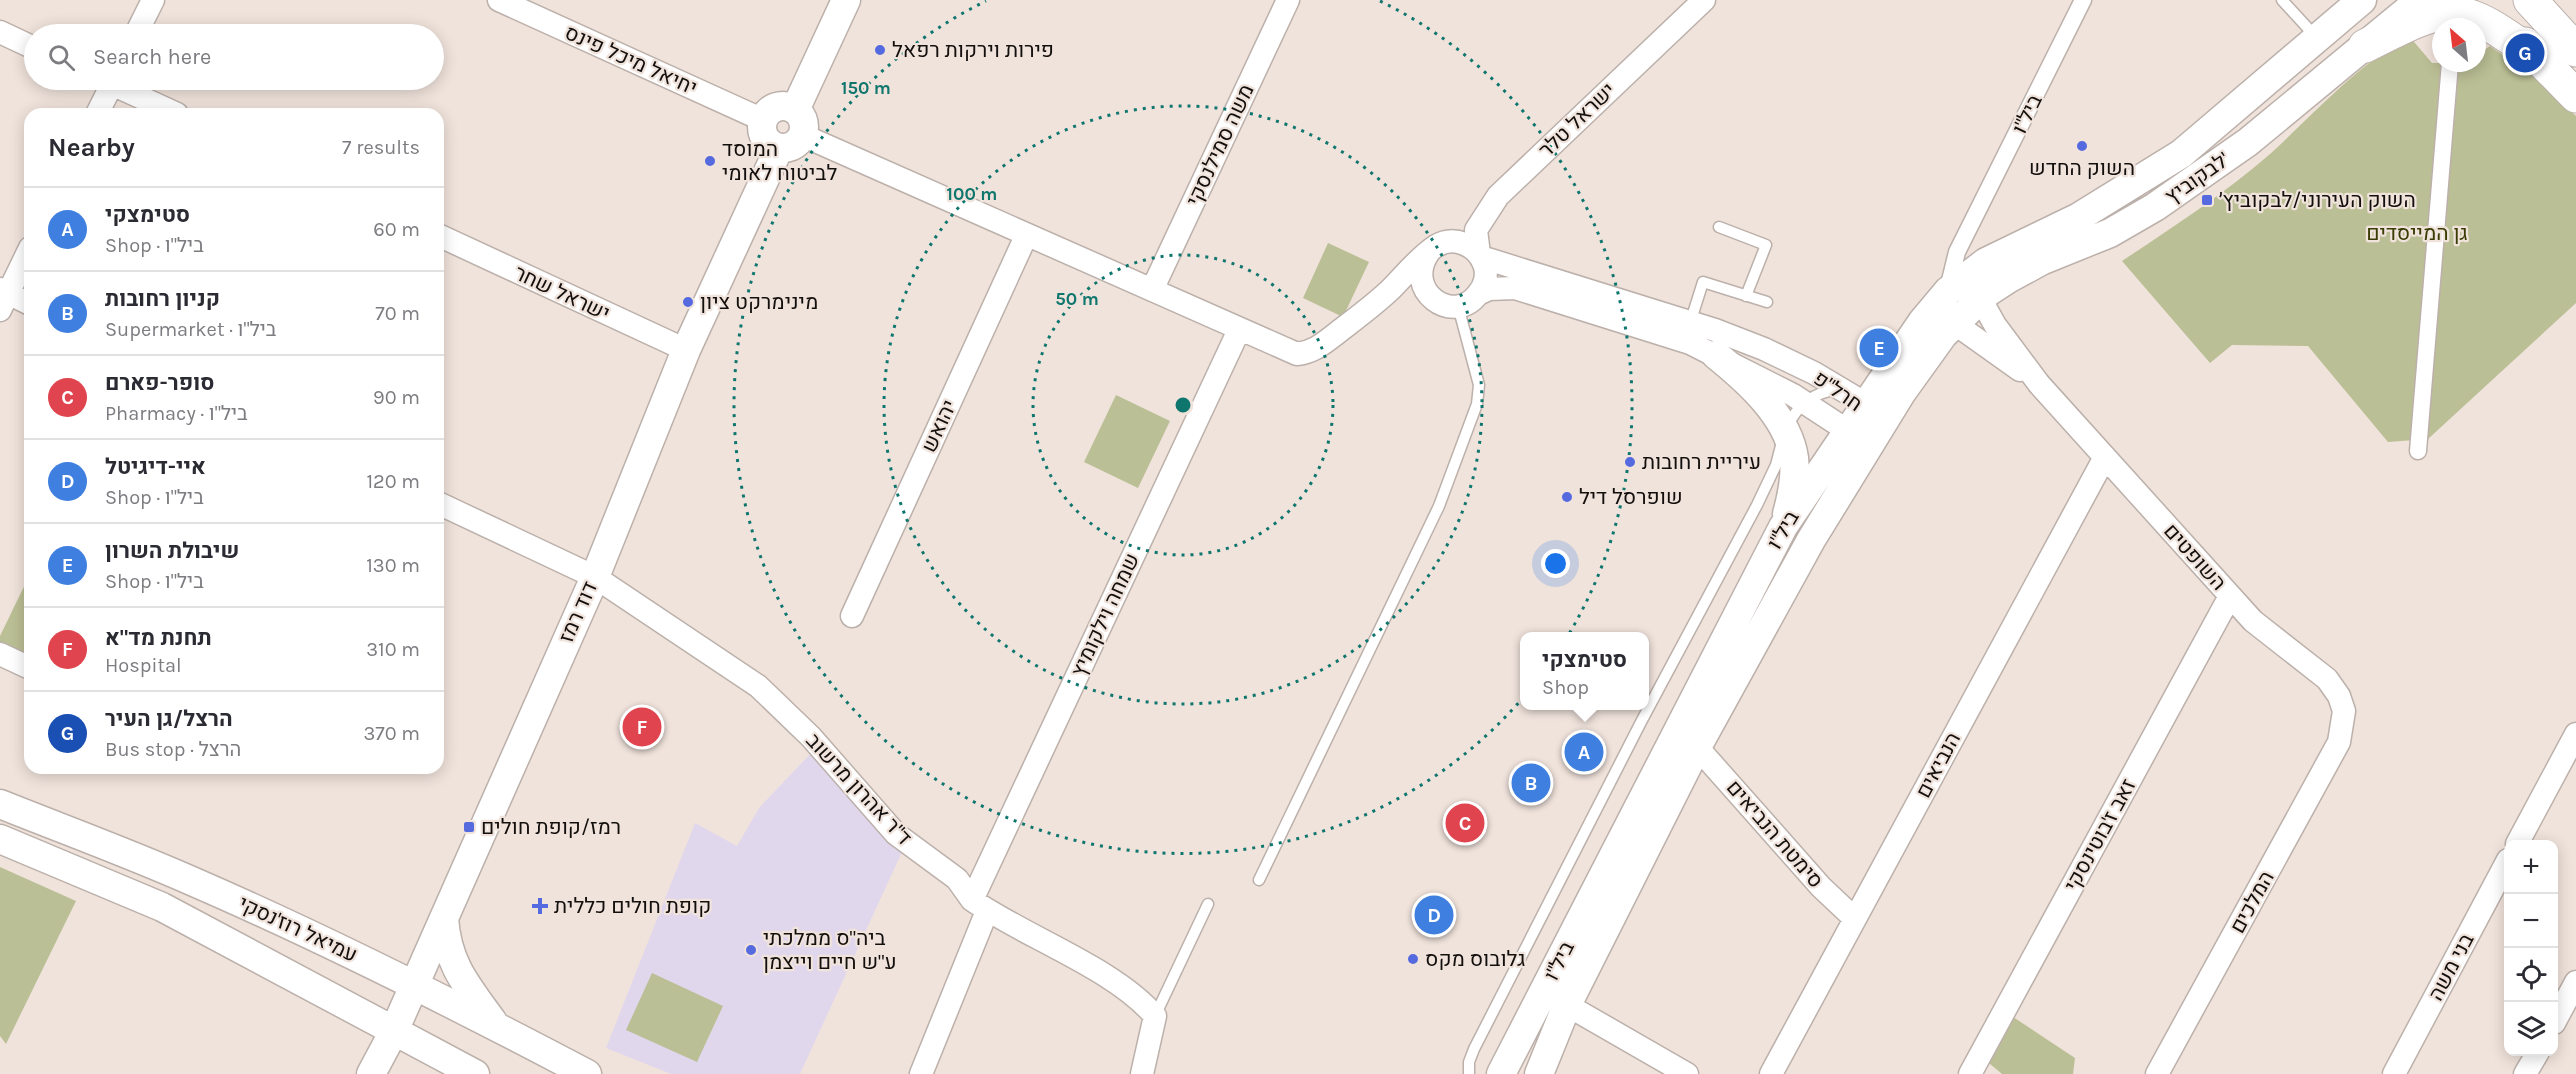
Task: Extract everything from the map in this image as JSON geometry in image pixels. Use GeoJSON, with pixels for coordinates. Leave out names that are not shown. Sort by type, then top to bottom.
{"type":"FeatureCollection","features":[{"type":"Feature","properties":{"kind":"main road"},"geometry":{"type":"LineString","coordinates":[[2483,0],[2576,96]]}},
{"type":"Feature","properties":{"kind":"main road"},"geometry":{"type":"LineString","coordinates":[[2530,0],[2576,50]]}},
{"type":"Feature","properties":{"kind":"main road"},"geometry":{"type":"LineString","coordinates":[[2365,46],[2416,18],[2432,12],[2461,10],[2489,21],[2540,58]]}},
{"type":"Feature","properties":{"kind":"street"},"geometry":{"type":"LineString","coordinates":[[141,24],[153,0]]}},
{"type":"Feature","properties":{"kind":"street","name":"יחיאל מיכל פינס"},"geometry":{"type":"LineString","coordinates":[[499,0],[763,120]]}},
{"type":"Feature","properties":{"kind":"street","name":"דוד רמז"},"geometry":{"type":"LineString","coordinates":[[371,1074],[394,1031],[595,577],[686,350],[792,131],[846,0]]}},
{"type":"Feature","properties":{"kind":"street","name":"משה סמילנסקי"},"geometry":{"type":"LineString","coordinates":[[1152,290],[1288,0]]}},
{"type":"Feature","properties":{"kind":"street","name":"ישראל טלר"},"geometry":{"type":"LineString","coordinates":[[1480,256],[1476,230],[1498,196],[1704,0]]}},
{"type":"Feature","properties":{"kind":"street","name":"ביל\"ו"},"geometry":{"type":"LineString","coordinates":[[1501,1074],[1783,527],[1848,431],[1855,398],[1948,291],[1957,252],[2083,0]]}},
{"type":"Feature","properties":{"kind":"street","name":"לבקוביץ'"},"geometry":{"type":"LineString","coordinates":[[1948,291],[1986,262],[2079,216],[2181,154],[2319,40],[2362,0]]}},
{"type":"Feature","properties":{"kind":"street","name":"לבקוביץ'"},"geometry":{"type":"LineString","coordinates":[[1954,323],[1980,298],[2023,270],[2110,232],[2149,212],[2248,142],[2420,0]]}},
{"type":"Feature","properties":{"kind":"street"},"geometry":{"type":"LineString","coordinates":[[0,32],[24,43]]}},
{"type":"Feature","properties":{"kind":"street"},"geometry":{"type":"LineString","coordinates":[[2418,451],[2449,72]]}},
{"type":"Feature","properties":{"kind":"street"},"geometry":{"type":"LineString","coordinates":[[99,108],[106,90]]}},
{"type":"Feature","properties":{"kind":"street"},"geometry":{"type":"LineString","coordinates":[[128,90],[165,108]]}},
{"type":"Feature","properties":{"kind":"street"},"geometry":{"type":"LineString","coordinates":[[763,120],[761,127],[766,140],[792,131],[1291,352],[1306,353],[1321,345],[1370,308],[1437,245],[1457,241],[1467,244],[1480,256],[1486,272],[1478,294],[1471,301],[1458,306],[1444,305],[1410,294],[1370,308]]}},
{"type":"Feature","properties":{"kind":"street","name":"יהואש"},"geometry":{"type":"LineString","coordinates":[[852,616],[1026,236]]}},
{"type":"Feature","properties":{"kind":"street","name":"ישראל שחר"},"geometry":{"type":"LineString","coordinates":[[444,238],[686,350]]}},
{"type":"Feature","properties":{"kind":"street"},"geometry":{"type":"LineString","coordinates":[[1429,252],[1423,260],[1420,279],[1428,296],[1436,302]]}},
{"type":"Feature","properties":{"kind":"street","name":"חרל\"פ"},"geometry":{"type":"LineString","coordinates":[[1480,256],[1690,322],[1764,349],[1814,373],[1855,398],[1877,433]]}},
{"type":"Feature","properties":{"kind":"street"},"geometry":{"type":"LineString","coordinates":[[24,259],[3,297],[24,302]]}},
{"type":"Feature","properties":{"kind":"street","name":"חרל\"פ"},"geometry":{"type":"LineString","coordinates":[[1478,294],[1502,287],[1538,293],[1690,343],[1805,402],[1848,431],[1877,433]]}},
{"type":"Feature","properties":{"kind":"street"},"geometry":{"type":"LineString","coordinates":[[1948,291],[1947,308],[1954,323]]}},
{"type":"Feature","properties":{"kind":"street","name":"השופטים"},"geometry":{"type":"LineString","coordinates":[[1980,298],[1995,325],[2039,384],[2230,596],[2253,621],[2327,679],[2342,703],[2343,729]]}},
{"type":"Feature","properties":{"kind":"street","name":"ביל\"ו"},"geometry":{"type":"LineString","coordinates":[[1539,1074],[1567,1005],[1697,747],[1811,540],[1927,355],[1954,323]]}},
{"type":"Feature","properties":{"kind":"street","name":"השופטים"},"geometry":{"type":"LineString","coordinates":[[1954,323],[2039,384]]}},
{"type":"Feature","properties":{"kind":"street","name":"שמחה וילקומיץ"},"geometry":{"type":"LineString","coordinates":[[921,1074],[980,905],[1239,330]]}},
{"type":"Feature","properties":{"kind":"street"},"geometry":{"type":"LineString","coordinates":[[1716,355],[1761,397],[1785,433],[1792,450],[1794,477],[1783,527]]}},
{"type":"Feature","properties":{"kind":"street","name":"הנביאים"},"geometry":{"type":"LineString","coordinates":[[1771,1074],[2105,457]]}},
{"type":"Feature","properties":{"kind":"street","name":"ד\"ר אהרון מרשוב"},"geometry":{"type":"LineString","coordinates":[[444,506],[595,577],[758,686],[785,709],[896,834],[957,879],[980,905],[1132,992],[1155,1016]]}},
{"type":"Feature","properties":{"kind":"street","name":"זאב ז'בוטינסקי"},"geometry":{"type":"LineString","coordinates":[[1970,1074],[2230,596]]}},
{"type":"Feature","properties":{"kind":"street"},"geometry":{"type":"LineString","coordinates":[[0,654],[24,665]]}},
{"type":"Feature","properties":{"kind":"street","name":"המלכים"},"geometry":{"type":"LineString","coordinates":[[2157,1074],[2340,742],[2343,729]]}},
{"type":"Feature","properties":{"kind":"street"},"geometry":{"type":"LineString","coordinates":[[2519,840],[2576,734]]}},
{"type":"Feature","properties":{"kind":"street","name":"סימטת הנביאים"},"geometry":{"type":"LineString","coordinates":[[1697,747],[1821,887],[1855,919]]}},
{"type":"Feature","properties":{"kind":"street","name":"עמיאל רוז'נסקי"},"geometry":{"type":"LineString","coordinates":[[0,804],[193,881],[413,984],[587,1074]]}},
{"type":"Feature","properties":{"kind":"street","name":"עמיאל רוז'נסקי"},"geometry":{"type":"LineString","coordinates":[[0,839],[162,907],[394,1031],[456,1071]]}},
{"type":"Feature","properties":{"kind":"street","name":"בני משה"},"geometry":{"type":"LineString","coordinates":[[2394,1074],[2504,868]]}},
{"type":"Feature","properties":{"kind":"street"},"geometry":{"type":"LineString","coordinates":[[444,918],[446,937],[454,967],[496,1026]]}},
{"type":"Feature","properties":{"kind":"street"},"geometry":{"type":"LineString","coordinates":[[2558,1014],[2576,982]]}},
{"type":"Feature","properties":{"kind":"street"},"geometry":{"type":"LineString","coordinates":[[1567,1005],[1687,1074]]}},
{"type":"Feature","properties":{"kind":"street"},"geometry":{"type":"LineString","coordinates":[[1142,1074],[1155,1016]]}},
{"type":"Feature","properties":{"kind":"street"},"geometry":{"type":"LineString","coordinates":[[2525,1074],[2536,1056]]}},
{"type":"Feature","properties":{"kind":"lane"},"geometry":{"type":"LineString","coordinates":[[2282,0],[2319,40]]}},
{"type":"Feature","properties":{"kind":"lane"},"geometry":{"type":"LineString","coordinates":[[1719,227],[1766,244],[1746,296]]}},
{"type":"Feature","properties":{"kind":"lane"},"geometry":{"type":"LineString","coordinates":[[1690,322],[1703,282],[1767,302]]}},
{"type":"Feature","properties":{"kind":"lane"},"geometry":{"type":"LineString","coordinates":[[1259,880],[1439,506],[1480,396],[1458,306]]}},
{"type":"Feature","properties":{"kind":"lane"},"geometry":{"type":"LineString","coordinates":[[1649,707],[1766,486],[1785,433],[1796,411],[1820,393],[1855,398]]}},
{"type":"Feature","properties":{"kind":"lane"},"geometry":{"type":"LineString","coordinates":[[1469,1074],[1469,1062],[1474,1049],[1647,710]]}},
{"type":"Feature","properties":{"kind":"lane"},"geometry":{"type":"LineString","coordinates":[[1155,1016],[1208,904]]}},
{"type":"Feature","properties":{"kind":"shaded area","name":"ביה\"ס ממלכתי ע\"ש חיים וייצמן"},"geometry":{"type":"Polygon","coordinates":[[[813,751],[902,852],[800,1074],[671,1074],[606,1048],[695,823],[737,846],[759,808],[813,751]]]}},
{"type":"Feature","properties":{"kind":"green space","name":"גן המייסדים"},"geometry":{"type":"Polygon","coordinates":[[[2409,36],[2432,63],[2432,72],[2486,72],[2486,49],[2490,46],[2540,81],[2576,116],[2576,303],[2428,439],[2388,442],[2308,346],[2232,345],[2210,363],[2122,261],[2235,183],[2270,154],[2336,91],[2390,48],[2409,36]]]}},
{"type":"Feature","properties":{"kind":"green space"},"geometry":{"type":"Polygon","coordinates":[[[1328,243],[1369,262],[1343,317],[1303,298],[1328,243]]]}},
{"type":"Feature","properties":{"kind":"green space"},"geometry":{"type":"Polygon","coordinates":[[[1116,395],[1170,421],[1138,488],[1084,462],[1116,395]]]}},
{"type":"Feature","properties":{"kind":"green space"},"geometry":{"type":"Polygon","coordinates":[[[24,586],[24,656],[0,645],[0,636],[24,586]]]}},
{"type":"Feature","properties":{"kind":"green space"},"geometry":{"type":"Polygon","coordinates":[[[0,867],[76,901],[6,1044],[0,1036],[0,867]]]}},
{"type":"Feature","properties":{"kind":"green space"},"geometry":{"type":"Polygon","coordinates":[[[652,973],[723,1006],[697,1062],[626,1030],[652,973]]]}},
{"type":"Feature","properties":{"kind":"green space"},"geometry":{"type":"Polygon","coordinates":[[[2004,1011],[2075,1058],[2073,1074],[2002,1074],[1983,1058],[2004,1011]]]}},
{"type":"Feature","properties":{"kind":"place","name":"פירות וירקות רפאל"},"geometry":{"type":"Point","coordinates":[880,50]}},
{"type":"Feature","properties":{"kind":"place","name":"הרצל/גן העיר"},"geometry":{"type":"Point","coordinates":[2525,53]}},
{"type":"Feature","properties":{"kind":"place","name":"השוק החדש"},"geometry":{"type":"Point","coordinates":[2082,146]}},
{"type":"Feature","properties":{"kind":"place","name":"המוסד לביטוח לאומי"},"geometry":{"type":"Point","coordinates":[710,161]}},
{"type":"Feature","properties":{"kind":"place","name":"השוק העירוני/לבקוביץ׳"},"geometry":{"type":"Point","coordinates":[2207,200]}},
{"type":"Feature","properties":{"kind":"place","name":"מינימרקט ציון"},"geometry":{"type":"Point","coordinates":[688,302]}},
{"type":"Feature","properties":{"kind":"place","name":"שיבולת השרון"},"geometry":{"type":"Point","coordinates":[1879,348]}},
{"type":"Feature","properties":{"kind":"place","name":"עיריית רחובות"},"geometry":{"type":"Point","coordinates":[1630,462]}},
{"type":"Feature","properties":{"kind":"place","name":"שופרסל דיל"},"geometry":{"type":"Point","coordinates":[1567,497]}},
{"type":"Feature","properties":{"kind":"place","name":"תחנת מד\"א"},"geometry":{"type":"Point","coordinates":[642,727]}},
{"type":"Feature","properties":{"kind":"place","name":"סטימצקי"},"geometry":{"type":"Point","coordinates":[1584,752]}},
{"type":"Feature","properties":{"kind":"place","name":"קניון רחובות"},"geometry":{"type":"Point","coordinates":[1531,783]}},
{"type":"Feature","properties":{"kind":"place","name":"סופר-פארם"},"geometry":{"type":"Point","coordinates":[1465,823]}},
{"type":"Feature","properties":{"kind":"place","name":"רמז/קופת חולים"},"geometry":{"type":"Point","coordinates":[469,827]}},
{"type":"Feature","properties":{"kind":"place","name":"קופת חולים כללית"},"geometry":{"type":"Point","coordinates":[540,906]}},
{"type":"Feature","properties":{"kind":"place","name":"איי-דיגיטל"},"geometry":{"type":"Point","coordinates":[1434,915]}},
{"type":"Feature","properties":{"kind":"place","name":"ביה\"ס ממלכתי ע\"ש חיים וייצמן"},"geometry":{"type":"Point","coordinates":[751,950]}},
{"type":"Feature","properties":{"kind":"place","name":"גלובוס מקס"},"geometry":{"type":"Point","coordinates":[1413,959]}}]}
